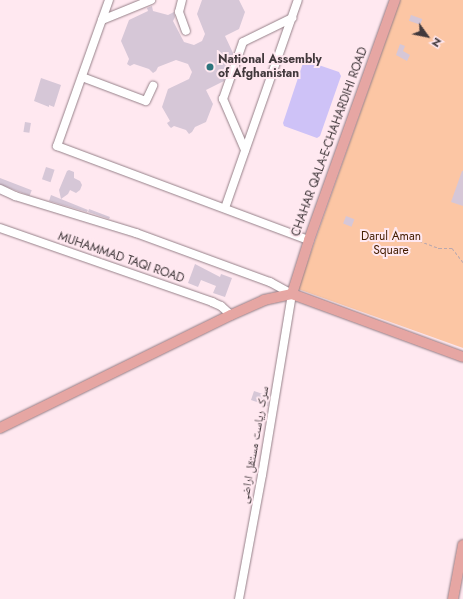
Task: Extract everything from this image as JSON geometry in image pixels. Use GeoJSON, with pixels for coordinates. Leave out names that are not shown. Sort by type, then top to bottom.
{"type":"FeatureCollection","features":[{"type":"Feature","properties":{"kind":"main road","name":"CHAHAR QALA-E-CHAHARDIHI ROAD"},"geometry":{"type":"LineString","coordinates":[[292,294],[309,240],[395,0]]}},
{"type":"Feature","properties":{"kind":"main road"},"geometry":{"type":"LineString","coordinates":[[0,428],[231,314],[264,300],[292,294],[463,357]]}},
{"type":"Feature","properties":{"kind":"main road"},"geometry":{"type":"LineString","coordinates":[[453,599],[463,545]]}},
{"type":"Feature","properties":{"kind":"street"},"geometry":{"type":"LineString","coordinates":[[109,0],[57,146],[309,240]]}},
{"type":"Feature","properties":{"kind":"street"},"geometry":{"type":"LineString","coordinates":[[102,20],[151,0]]}},
{"type":"Feature","properties":{"kind":"street"},"geometry":{"type":"LineString","coordinates":[[182,0],[179,12],[186,31]]}},
{"type":"Feature","properties":{"kind":"street"},"geometry":{"type":"LineString","coordinates":[[225,208],[298,0]]}},
{"type":"Feature","properties":{"kind":"street"},"geometry":{"type":"LineString","coordinates":[[245,150],[224,99],[243,42],[292,18]]}},
{"type":"Feature","properties":{"kind":"street"},"geometry":{"type":"LineString","coordinates":[[82,77],[146,101],[152,86]]}},
{"type":"Feature","properties":{"kind":"street"},"geometry":{"type":"LineString","coordinates":[[0,189],[15,196],[136,233],[270,282],[292,294]]}},
{"type":"Feature","properties":{"kind":"street","name":"MUHAMMAD TAQI ROAD"},"geometry":{"type":"LineString","coordinates":[[0,228],[212,302],[221,306],[231,314]]}},
{"type":"Feature","properties":{"kind":"street","name":"سرک ریاست مستقل اراضی"},"geometry":{"type":"LineString","coordinates":[[239,599],[264,468],[292,294]]}},
{"type":"Feature","properties":{"kind":"path"},"geometry":{"type":"LineString","coordinates":[[415,239],[439,248],[452,248],[463,262]]}},
{"type":"Feature","properties":{"kind":"green space","name":"Darul Aman Square"},"geometry":{"type":"Polygon","coordinates":[[[400,0],[463,0],[463,348],[298,289],[400,0]]]}},
{"type":"Feature","properties":{"kind":"shaded area"},"geometry":{"type":"Polygon","coordinates":[[[307,61],[339,72],[341,76],[320,136],[317,138],[284,126],[283,123],[303,63],[307,61]]]}},
{"type":"Feature","properties":{"kind":"building","name":"National Assembly of Afghanistan"},"geometry":{"type":"Polygon","coordinates":[[[202,0],[239,0],[245,12],[239,29],[225,36],[233,53],[224,81],[206,90],[213,104],[206,122],[195,127],[189,134],[186,130],[174,126],[171,128],[169,126],[167,123],[170,121],[162,107],[168,89],[189,79],[192,72],[188,64],[176,60],[158,67],[153,73],[149,69],[134,64],[130,66],[127,64],[129,59],[121,41],[129,20],[148,11],[147,8],[152,6],[153,11],[168,15],[174,12],[175,17],[173,21],[184,42],[194,45],[202,41],[205,34],[197,14],[202,0]]]}},
{"type":"Feature","properties":{"kind":"building"},"geometry":{"type":"Polygon","coordinates":[[[411,15],[422,19],[420,25],[409,21],[411,15]]]}},
{"type":"Feature","properties":{"kind":"building"},"geometry":{"type":"Polygon","coordinates":[[[400,44],[405,46],[403,51],[410,55],[407,61],[396,55],[400,44]]]}},
{"type":"Feature","properties":{"kind":"building"},"geometry":{"type":"Polygon","coordinates":[[[41,78],[61,85],[54,107],[49,105],[49,107],[34,101],[41,78]]]}},
{"type":"Feature","properties":{"kind":"building"},"geometry":{"type":"Polygon","coordinates":[[[25,122],[31,123],[29,133],[23,132],[25,122]]]}},
{"type":"Feature","properties":{"kind":"building"},"geometry":{"type":"Polygon","coordinates":[[[46,167],[55,170],[51,182],[42,179],[46,167]]]}},
{"type":"Feature","properties":{"kind":"building"},"geometry":{"type":"Polygon","coordinates":[[[69,170],[74,172],[74,178],[80,181],[82,185],[80,190],[76,193],[70,190],[68,194],[61,199],[59,190],[67,171],[69,170]]]}},
{"type":"Feature","properties":{"kind":"building"},"geometry":{"type":"Polygon","coordinates":[[[463,171],[463,206],[451,202],[463,171]]]}},
{"type":"Feature","properties":{"kind":"building"},"geometry":{"type":"Polygon","coordinates":[[[0,178],[32,190],[30,196],[0,184],[0,178]]]}},
{"type":"Feature","properties":{"kind":"building"},"geometry":{"type":"Polygon","coordinates":[[[51,195],[88,210],[87,212],[49,201],[51,195]]]}},
{"type":"Feature","properties":{"kind":"building"},"geometry":{"type":"Polygon","coordinates":[[[89,209],[110,217],[109,219],[88,212],[89,209]]]}},
{"type":"Feature","properties":{"kind":"building"},"geometry":{"type":"Polygon","coordinates":[[[346,216],[354,219],[352,227],[343,223],[346,216]]]}},
{"type":"Feature","properties":{"kind":"building"},"geometry":{"type":"Polygon","coordinates":[[[195,264],[220,277],[221,274],[232,278],[225,297],[213,293],[216,286],[201,280],[198,287],[188,283],[195,264]]]}},
{"type":"Feature","properties":{"kind":"building"},"geometry":{"type":"Polygon","coordinates":[[[254,391],[269,396],[268,406],[251,400],[254,391]]]}},
{"type":"Feature","properties":{"kind":"place","name":"National Assembly of Afghanistan"},"geometry":{"type":"Point","coordinates":[210,67]}}]}
